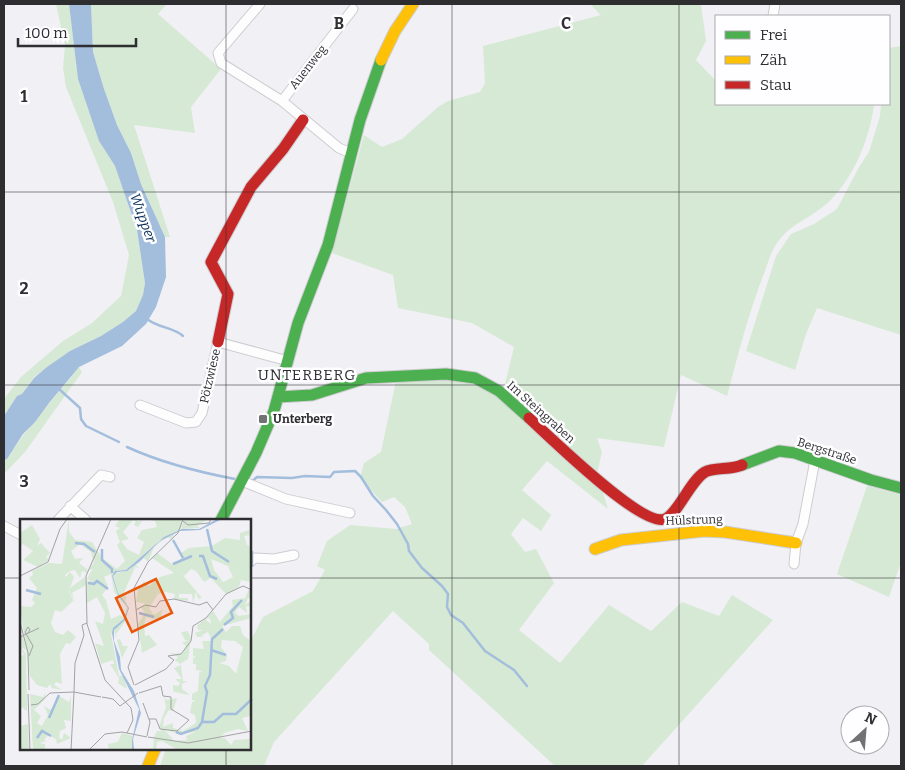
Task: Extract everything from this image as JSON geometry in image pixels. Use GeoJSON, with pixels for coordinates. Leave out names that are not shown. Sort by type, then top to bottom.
{"type":"FeatureCollection","features":[{"type":"Feature","properties":{"kind":"street"},"geometry":{"type":"LineString","coordinates":[[260,4],[218,53],[221,63],[282,101],[339,148],[351,153]]}},
{"type":"Feature","properties":{"kind":"street"},"geometry":{"type":"LineString","coordinates":[[222,519],[262,440],[278,397],[298,323],[327,246],[366,96],[398,26],[413,4]]}},
{"type":"Feature","properties":{"kind":"street","name":"Auenweg"},"geometry":{"type":"LineString","coordinates":[[282,101],[353,9]]}},
{"type":"Feature","properties":{"kind":"street"},"geometry":{"type":"LineString","coordinates":[[218,342],[228,294],[211,262],[236,212],[251,188],[283,149],[303,120]]}},
{"type":"Feature","properties":{"kind":"street","name":"Pötzwiese"},"geometry":{"type":"LineString","coordinates":[[140,405],[186,423],[196,422],[202,412],[218,342],[288,361]]}},
{"type":"Feature","properties":{"kind":"street","name":"Im Steingraben"},"geometry":{"type":"LineString","coordinates":[[278,397],[312,395],[366,378],[446,374],[476,378],[499,391],[595,478],[637,511],[659,520],[666,519],[671,515],[699,477],[705,472],[716,469]]}},
{"type":"Feature","properties":{"kind":"street","name":"Bergstraße"},"geometry":{"type":"LineString","coordinates":[[716,469],[738,467],[779,452],[816,460],[871,480],[901,488]]}},
{"type":"Feature","properties":{"kind":"street"},"geometry":{"type":"LineString","coordinates":[[794,564],[796,543],[816,460]]}},
{"type":"Feature","properties":{"kind":"street"},"geometry":{"type":"LineString","coordinates":[[59,519],[100,475],[110,477]]}},
{"type":"Feature","properties":{"kind":"street"},"geometry":{"type":"LineString","coordinates":[[242,481],[286,499],[350,513]]}},
{"type":"Feature","properties":{"kind":"street"},"geometry":{"type":"LineString","coordinates":[[70,506],[85,519]]}},
{"type":"Feature","properties":{"kind":"street"},"geometry":{"type":"LineString","coordinates":[[4,526],[20,534]]}},
{"type":"Feature","properties":{"kind":"street","name":"Hülstrung"},"geometry":{"type":"LineString","coordinates":[[595,549],[621,540],[704,531],[725,532],[796,543]]}},
{"type":"Feature","properties":{"kind":"street"},"geometry":{"type":"LineString","coordinates":[[251,561],[255,558],[274,559],[294,555]]}},
{"type":"Feature","properties":{"kind":"street"},"geometry":{"type":"LineString","coordinates":[[148,766],[155,750]]}},
{"type":"Feature","properties":{"kind":"green space"},"geometry":{"type":"Polygon","coordinates":[[[56,4],[69,4],[78,79],[99,141],[115,166],[137,230],[145,283],[143,295],[136,311],[101,336],[70,351],[34,377],[22,394],[17,396],[4,416],[4,399],[21,377],[63,341],[92,323],[121,296],[129,255],[113,202],[66,87],[63,68],[65,46],[56,4]]]}},
{"type":"Feature","properties":{"kind":"green space"},"geometry":{"type":"Polygon","coordinates":[[[91,4],[167,4],[158,14],[221,69],[191,107],[195,133],[134,125],[170,237],[165,237],[141,184],[131,153],[117,125],[104,89],[93,52],[91,4]]]}},
{"type":"Feature","properties":{"kind":"green space"},"geometry":{"type":"Polygon","coordinates":[[[590,4],[701,4],[706,41],[696,60],[715,80],[715,105],[874,105],[863,148],[841,189],[820,209],[789,230],[772,251],[748,320],[727,396],[681,375],[664,447],[597,438],[602,452],[597,473],[608,509],[547,461],[522,490],[551,515],[541,531],[523,518],[511,534],[525,552],[536,549],[554,583],[519,630],[560,663],[609,605],[651,631],[682,602],[719,616],[732,595],[773,620],[642,766],[555,766],[429,650],[429,644],[393,611],[274,742],[264,766],[160,766],[166,750],[251,750],[251,640],[263,617],[313,591],[325,570],[317,566],[327,541],[350,525],[396,529],[412,524],[405,507],[394,497],[382,502],[360,478],[364,463],[381,452],[396,381],[450,378],[483,388],[497,396],[505,384],[514,347],[472,323],[398,308],[393,275],[332,253],[364,135],[382,147],[402,139],[438,107],[448,101],[480,92],[485,83],[483,46],[601,15],[590,4]]]}},
{"type":"Feature","properties":{"kind":"green space"},"geometry":{"type":"Polygon","coordinates":[[[901,46],[901,335],[817,308],[806,334],[795,370],[746,351],[776,256],[791,234],[814,224],[837,209],[869,152],[880,116],[881,105],[890,105],[890,48],[901,46]]]}},
{"type":"Feature","properties":{"kind":"green space"},"geometry":{"type":"Polygon","coordinates":[[[79,367],[82,372],[25,452],[4,474],[4,460],[7,459],[79,367]]]}},
{"type":"Feature","properties":{"kind":"green space"},"geometry":{"type":"Polygon","coordinates":[[[867,486],[901,495],[901,562],[889,597],[837,574],[867,486]]]}},
{"type":"Feature","properties":{"kind":"water","name":"Wupper"},"geometry":{"type":"Polygon","coordinates":[[[69,4],[91,4],[93,52],[117,125],[131,153],[141,184],[165,237],[166,277],[156,307],[146,324],[122,346],[79,367],[35,422],[23,434],[7,459],[4,460],[4,416],[17,396],[22,394],[34,378],[47,367],[70,351],[101,336],[136,311],[143,295],[145,283],[137,230],[115,166],[99,141],[78,79],[69,4]]]}},
{"type":"Feature","properties":{"kind":"waterway"},"geometry":{"type":"LineString","coordinates":[[147,319],[183,336]]}},
{"type":"Feature","properties":{"kind":"waterway"},"geometry":{"type":"LineString","coordinates":[[59,389],[80,408],[81,419],[86,426],[119,442]]}},
{"type":"Feature","properties":{"kind":"waterway"},"geometry":{"type":"LineString","coordinates":[[127,447],[153,458],[235,479]]}},
{"type":"Feature","properties":{"kind":"waterway"},"geometry":{"type":"LineString","coordinates":[[251,482],[257,477],[330,477],[334,472],[355,471],[397,524],[408,544],[409,551],[422,568],[448,594],[447,607],[451,615],[463,623],[485,651],[514,670],[527,686]]}},
{"type":"Feature","properties":{"kind":"traffic: fast"},"geometry":{"type":"LineString","coordinates":[[222,519],[256,453],[274,411],[298,323],[328,245],[360,120],[381,60]]}},
{"type":"Feature","properties":{"kind":"traffic: fast"},"geometry":{"type":"LineString","coordinates":[[278,397],[312,395],[366,378],[446,374],[475,378],[499,391],[529,418]]}},
{"type":"Feature","properties":{"kind":"traffic: fast"},"geometry":{"type":"LineString","coordinates":[[742,465],[779,451],[795,453],[871,480],[901,488]]}},
{"type":"Feature","properties":{"kind":"traffic: slow"},"geometry":{"type":"LineString","coordinates":[[381,60],[395,31],[413,4]]}},
{"type":"Feature","properties":{"kind":"traffic: slow"},"geometry":{"type":"LineString","coordinates":[[595,549],[621,540],[704,531],[725,532],[796,543]]}},
{"type":"Feature","properties":{"kind":"traffic: slow"},"geometry":{"type":"LineString","coordinates":[[148,766],[155,750]]}},
{"type":"Feature","properties":{"kind":"traffic: jam"},"geometry":{"type":"LineString","coordinates":[[218,342],[228,294],[211,262],[251,187],[283,149],[303,120]]}},
{"type":"Feature","properties":{"kind":"traffic: jam"},"geometry":{"type":"LineString","coordinates":[[529,418],[617,496],[637,510],[653,518],[665,519],[670,516],[694,482],[705,472],[742,465]]}},
{"type":"Feature","properties":{"kind":"place","name":"Unterberg"},"geometry":{"type":"Point","coordinates":[263,419]}},
{"type":"Feature","properties":{"kind":"district","name":"UNTERBERG"},"geometry":{"type":"Point","coordinates":[307,375]}}]}
